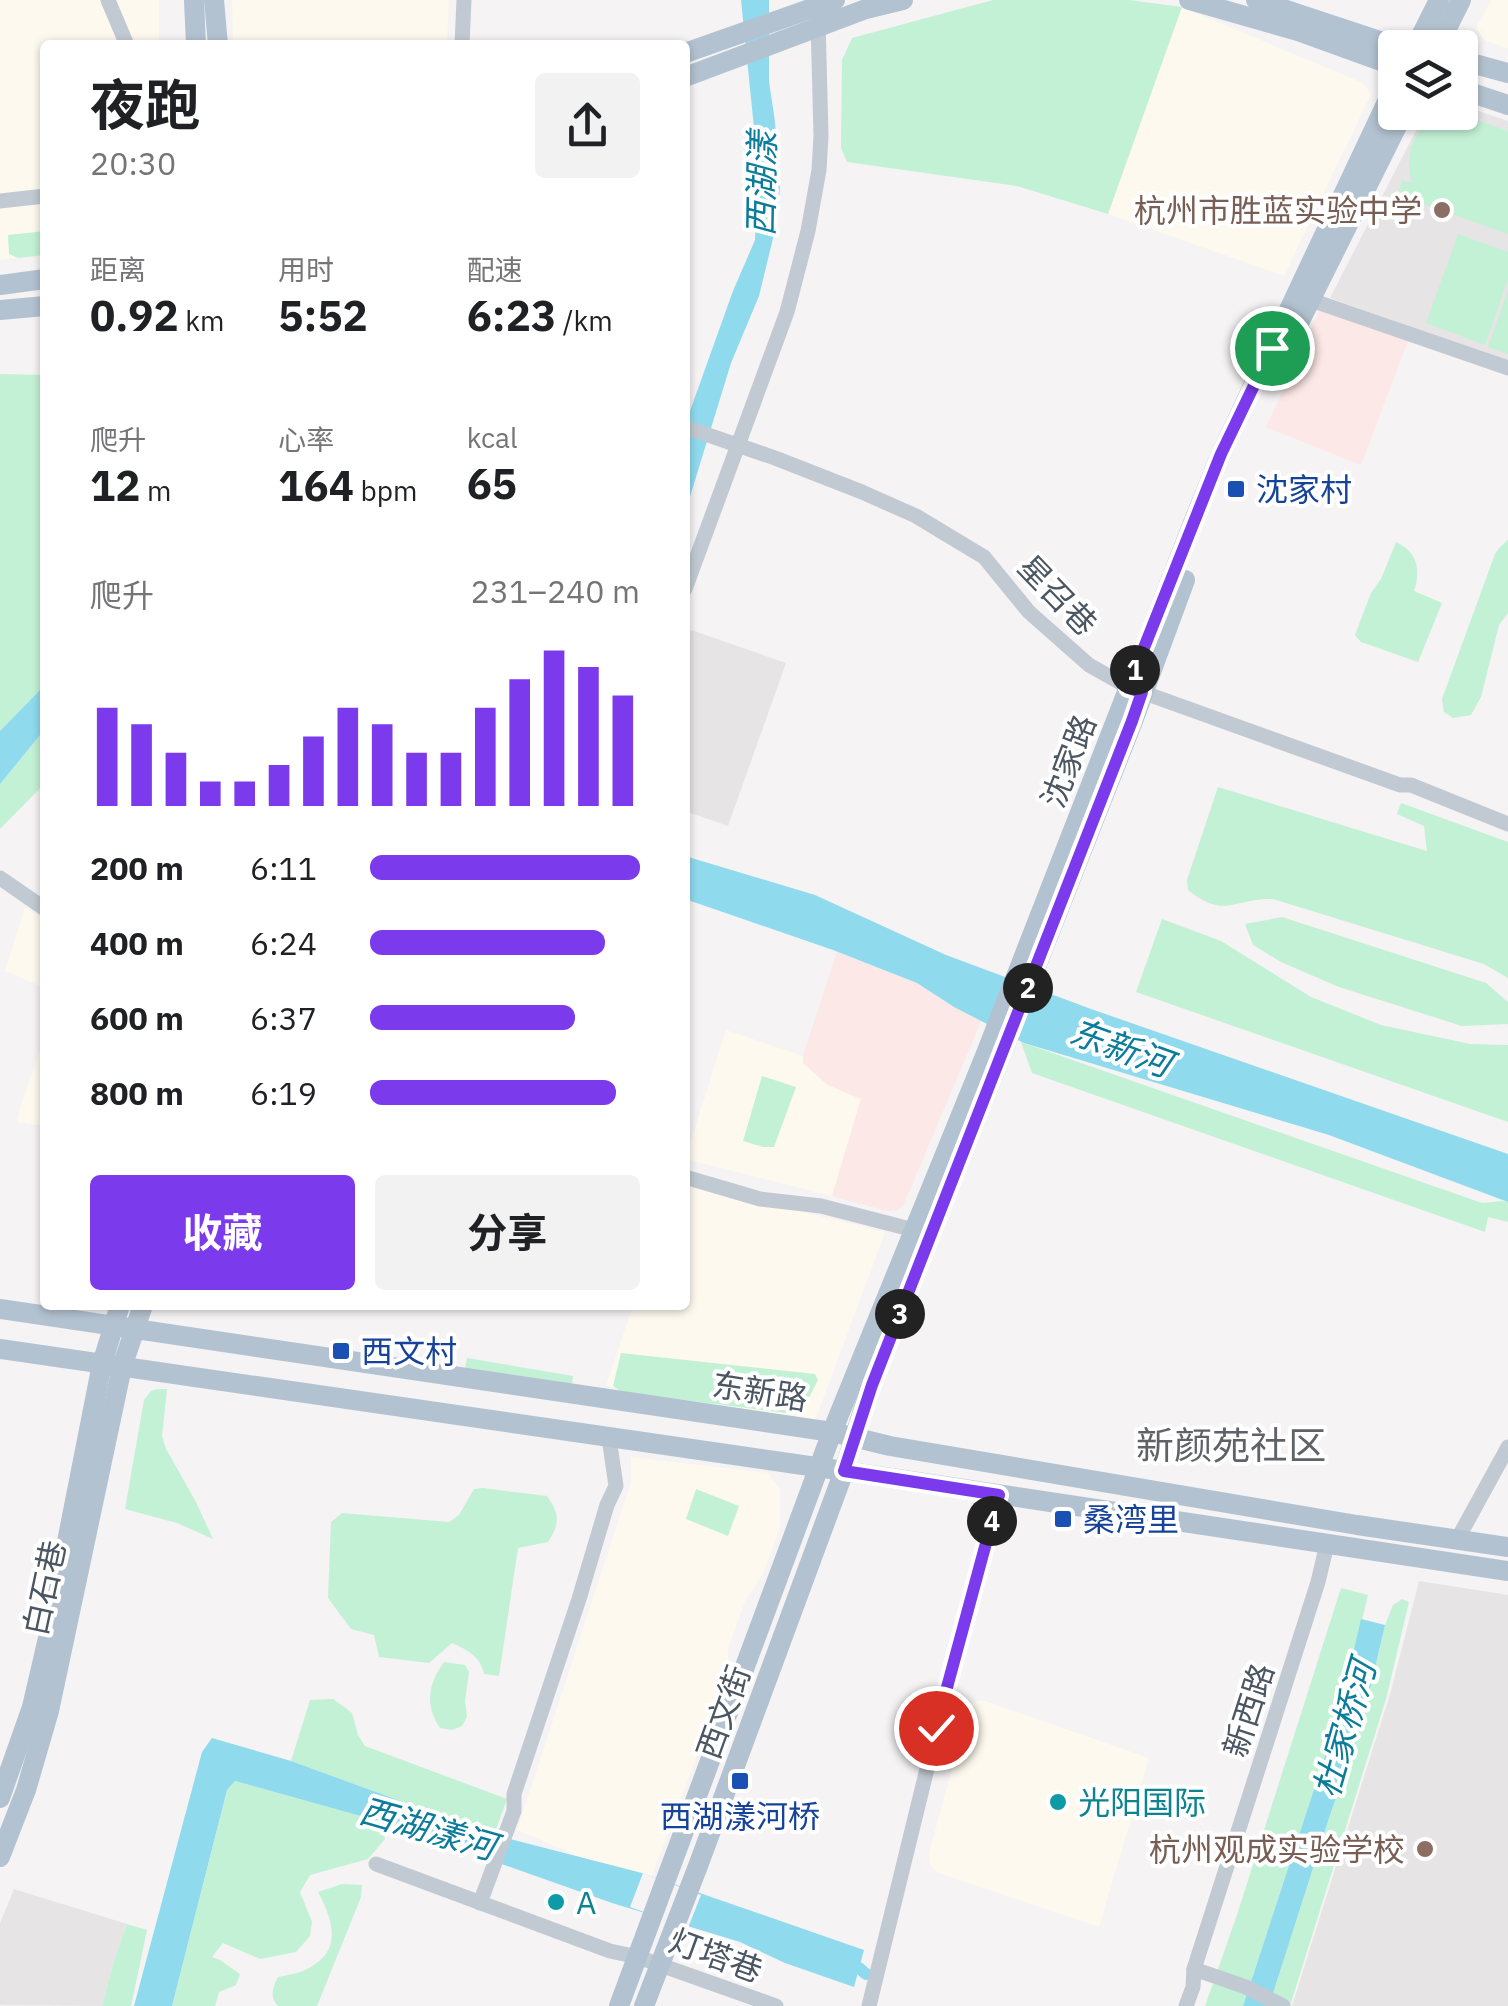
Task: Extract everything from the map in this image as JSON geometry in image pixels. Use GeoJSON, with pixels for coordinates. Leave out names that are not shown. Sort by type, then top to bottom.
{"type":"FeatureCollection","features":[{"type":"Feature","properties":{"kind":"main road"},"geometry":{"type":"LineString","coordinates":[[194,0],[196,40]]}},
{"type":"Feature","properties":{"kind":"main road"},"geometry":{"type":"LineString","coordinates":[[214,0],[218,40]]}},
{"type":"Feature","properties":{"kind":"main road"},"geometry":{"type":"LineString","coordinates":[[690,51],[822,8],[866,9],[903,0]]}},
{"type":"Feature","properties":{"kind":"main road"},"geometry":{"type":"LineString","coordinates":[[1189,0],[1301,32],[1378,60]]}},
{"type":"Feature","properties":{"kind":"main road"},"geometry":{"type":"LineString","coordinates":[[1256,0],[1378,40]]}},
{"type":"Feature","properties":{"kind":"main road"},"geometry":{"type":"LineString","coordinates":[[1425,30],[1440,0]]}},
{"type":"Feature","properties":{"kind":"main road"},"geometry":{"type":"LineString","coordinates":[[1446,30],[1461,0]]}},
{"type":"Feature","properties":{"kind":"main road"},"geometry":{"type":"LineString","coordinates":[[690,75],[778,42],[822,8]]}},
{"type":"Feature","properties":{"kind":"main road"},"geometry":{"type":"LineString","coordinates":[[1478,65],[1508,73]]}},
{"type":"Feature","properties":{"kind":"main road"},"geometry":{"type":"LineString","coordinates":[[1478,95],[1508,105]]}},
{"type":"Feature","properties":{"kind":"main road","name":"沈家路"},"geometry":{"type":"LineString","coordinates":[[1136,690],[1221,454],[1378,121]]}},
{"type":"Feature","properties":{"kind":"main road","name":"沈家路"},"geometry":{"type":"LineString","coordinates":[[818,1468],[922,1232],[1218,492],[1395,130]]}},
{"type":"Feature","properties":{"kind":"main road"},"geometry":{"type":"LineString","coordinates":[[0,285],[40,280]]}},
{"type":"Feature","properties":{"kind":"main road"},"geometry":{"type":"LineString","coordinates":[[0,310],[40,306]]}},
{"type":"Feature","properties":{"kind":"main road","name":"沈家路"},"geometry":{"type":"LineString","coordinates":[[855,1438],[922,1232]]}},
{"type":"Feature","properties":{"kind":"main road","name":"东新路"},"geometry":{"type":"LineString","coordinates":[[0,1309],[124,1319],[832,1432],[1508,1548]]}},
{"type":"Feature","properties":{"kind":"main road","name":"白石巷"},"geometry":{"type":"LineString","coordinates":[[0,1798],[32,1707],[124,1319]]}},
{"type":"Feature","properties":{"kind":"main road","name":"东新路"},"geometry":{"type":"LineString","coordinates":[[0,1349],[1508,1572]]}},
{"type":"Feature","properties":{"kind":"main road","name":"西文街"},"geometry":{"type":"LineString","coordinates":[[644,2006],[855,1438]]}},
{"type":"Feature","properties":{"kind":"main road","name":"西文街"},"geometry":{"type":"LineString","coordinates":[[620,2006],[818,1468]]}},
{"type":"Feature","properties":{"kind":"main road","name":"白石巷"},"geometry":{"type":"LineString","coordinates":[[0,1858],[15,1763]]}},
{"type":"Feature","properties":{"kind":"street"},"geometry":{"type":"LineString","coordinates":[[108,0],[125,40]]}},
{"type":"Feature","properties":{"kind":"street"},"geometry":{"type":"LineString","coordinates":[[462,40],[464,0]]}},
{"type":"Feature","properties":{"kind":"street"},"geometry":{"type":"LineString","coordinates":[[690,574],[786,312],[808,231],[819,170],[822,8]]}},
{"type":"Feature","properties":{"kind":"street"},"geometry":{"type":"LineString","coordinates":[[0,200],[40,196]]}},
{"type":"Feature","properties":{"kind":"street"},"geometry":{"type":"LineString","coordinates":[[1311,300],[1508,368]]}},
{"type":"Feature","properties":{"kind":"street","name":"星召巷"},"geometry":{"type":"LineString","coordinates":[[690,429],[916,516],[984,556],[1029,612],[1088,665],[1136,690],[1400,785],[1411,785],[1508,824]]}},
{"type":"Feature","properties":{"kind":"street"},"geometry":{"type":"LineString","coordinates":[[0,878],[40,906]]}},
{"type":"Feature","properties":{"kind":"street"},"geometry":{"type":"LineString","coordinates":[[690,1179],[922,1232]]}},
{"type":"Feature","properties":{"kind":"street"},"geometry":{"type":"LineString","coordinates":[[480,1902],[514,1810],[514,1794],[616,1486],[609,1438]]}},
{"type":"Feature","properties":{"kind":"street"},"geometry":{"type":"LineString","coordinates":[[1456,1540],[1508,1447]]}},
{"type":"Feature","properties":{"kind":"street"},"geometry":{"type":"LineString","coordinates":[[869,2006],[936,1728],[999,1495]]}},
{"type":"Feature","properties":{"kind":"street","name":"新西路"},"geometry":{"type":"LineString","coordinates":[[1186,2006],[1194,1969],[1327,1544]]}},
{"type":"Feature","properties":{"kind":"street","name":"灯塔巷"},"geometry":{"type":"LineString","coordinates":[[376,1864],[610,1951],[638,1956],[776,2006]]}},
{"type":"Feature","properties":{"kind":"street"},"geometry":{"type":"LineString","coordinates":[[1194,1969],[1246,1987],[1283,2006]]}},
{"type":"Feature","properties":{"kind":"shaded area"},"geometry":{"type":"Polygon","coordinates":[[[0,0],[159,0],[159,40],[40,40],[40,255],[0,260],[0,0]]]}},
{"type":"Feature","properties":{"kind":"shaded area"},"geometry":{"type":"Polygon","coordinates":[[[232,0],[449,0],[447,40],[233,40],[232,0]]]}},
{"type":"Feature","properties":{"kind":"shaded area"},"geometry":{"type":"Polygon","coordinates":[[[1491,0],[1508,0],[1508,49],[1484,40],[1476,28],[1491,0]]]}},
{"type":"Feature","properties":{"kind":"shaded area"},"geometry":{"type":"Polygon","coordinates":[[[1182,7],[1363,83],[1371,94],[1284,276],[1108,214],[1182,7]]]}},
{"type":"Feature","properties":{"kind":"shaded area","name":"杭州市胜蓝实验中学"},"geometry":{"type":"Polygon","coordinates":[[[1478,111],[1508,121],[1508,361],[1330,298],[1416,130],[1478,130],[1478,111]]]}},
{"type":"Feature","properties":{"kind":"shaded area"},"geometry":{"type":"Polygon","coordinates":[[[1320,309],[1408,341],[1361,465],[1266,427],[1320,309]]]}},
{"type":"Feature","properties":{"kind":"shaded area"},"geometry":{"type":"Polygon","coordinates":[[[691,630],[786,663],[728,826],[690,813],[691,630]]]}},
{"type":"Feature","properties":{"kind":"shaded area"},"geometry":{"type":"Polygon","coordinates":[[[25,907],[40,917],[40,986],[5,971],[25,907]]]}},
{"type":"Feature","properties":{"kind":"shaded area"},"geometry":{"type":"Polygon","coordinates":[[[837,952],[917,983],[981,1021],[903,1206],[896,1210],[832,1196],[861,1099],[828,1085],[803,1063],[803,1056],[837,952]]]}},
{"type":"Feature","properties":{"kind":"shaded area"},"geometry":{"type":"Polygon","coordinates":[[[726,1030],[803,1056],[803,1063],[828,1085],[861,1099],[832,1196],[690,1160],[690,1143],[726,1030]]]}},
{"type":"Feature","properties":{"kind":"shaded area"},"geometry":{"type":"Polygon","coordinates":[[[40,1050],[40,1125],[17,1122],[40,1050]]]}},
{"type":"Feature","properties":{"kind":"shaded area"},"geometry":{"type":"Polygon","coordinates":[[[690,1184],[885,1232],[815,1421],[606,1386],[631,1310],[690,1310],[690,1184]]]}},
{"type":"Feature","properties":{"kind":"shaded area"},"geometry":{"type":"Polygon","coordinates":[[[631,1457],[768,1473],[780,1489],[780,1528],[762,1576],[745,1601],[728,1649],[729,1670],[648,1886],[517,1830],[631,1482],[631,1457]]]}},
{"type":"Feature","properties":{"kind":"shaded area","name":"杭州观成实验学校"},"geometry":{"type":"Polygon","coordinates":[[[1419,1581],[1508,1595],[1508,2006],[1292,2006],[1391,1691],[1419,1581]]]}},
{"type":"Feature","properties":{"kind":"shaded area"},"geometry":{"type":"Polygon","coordinates":[[[982,1700],[1149,1758],[1099,1927],[936,1872],[930,1865],[929,1853],[970,1703],[982,1700]]]}},
{"type":"Feature","properties":{"kind":"shaded area"},"geometry":{"type":"Polygon","coordinates":[[[14,1889],[127,1924],[102,2006],[0,2005],[0,1923],[14,1889]]]}},
{"type":"Feature","properties":{"kind":"green space"},"geometry":{"type":"Polygon","coordinates":[[[993,0],[1129,0],[1182,7],[1108,214],[1017,186],[847,162],[841,148],[842,60],[852,38],[993,0]]]}},
{"type":"Feature","properties":{"kind":"green space"},"geometry":{"type":"Polygon","coordinates":[[[1478,121],[1508,131],[1508,234],[1398,195],[1402,180],[1412,183],[1410,151],[1418,133],[1478,130],[1478,121]]]}},
{"type":"Feature","properties":{"kind":"green space"},"geometry":{"type":"Polygon","coordinates":[[[40,232],[40,256],[18,258],[9,254],[8,235],[40,232]]]}},
{"type":"Feature","properties":{"kind":"green space"},"geometry":{"type":"Polygon","coordinates":[[[1458,234],[1508,252],[1508,279],[1485,345],[1426,323],[1458,234]]]}},
{"type":"Feature","properties":{"kind":"green space"},"geometry":{"type":"Polygon","coordinates":[[[1508,290],[1508,354],[1488,347],[1508,290]]]}},
{"type":"Feature","properties":{"kind":"green space"},"geometry":{"type":"Polygon","coordinates":[[[0,374],[40,375],[40,690],[0,731],[0,374]]]}},
{"type":"Feature","properties":{"kind":"green space"},"geometry":{"type":"Polygon","coordinates":[[[1508,540],[1508,613],[1499,625],[1481,697],[1471,715],[1453,718],[1444,712],[1442,699],[1495,554],[1508,540]]]}},
{"type":"Feature","properties":{"kind":"green space"},"geometry":{"type":"Polygon","coordinates":[[[1396,542],[1409,551],[1416,563],[1414,591],[1442,603],[1418,662],[1361,642],[1355,635],[1396,542]]]}},
{"type":"Feature","properties":{"kind":"green space"},"geometry":{"type":"Polygon","coordinates":[[[40,735],[40,788],[0,829],[0,784],[40,735]]]}},
{"type":"Feature","properties":{"kind":"green space"},"geometry":{"type":"Polygon","coordinates":[[[1218,787],[1427,851],[1424,826],[1397,814],[1401,803],[1508,842],[1508,978],[1484,964],[1273,899],[1221,906],[1201,899],[1188,890],[1187,880],[1218,787]]]}},
{"type":"Feature","properties":{"kind":"green space"},"geometry":{"type":"Polygon","coordinates":[[[1282,917],[1486,983],[1508,1002],[1508,1024],[1462,1026],[1339,987],[1281,962],[1253,945],[1245,924],[1282,917]]]}},
{"type":"Feature","properties":{"kind":"green space"},"geometry":{"type":"Polygon","coordinates":[[[1162,919],[1221,941],[1311,997],[1381,1025],[1470,1044],[1508,1045],[1508,1122],[1136,992],[1162,919]]]}},
{"type":"Feature","properties":{"kind":"green space"},"geometry":{"type":"Polygon","coordinates":[[[1021,1042],[1482,1203],[1508,1202],[1508,1222],[1488,1217],[1485,1232],[1032,1073],[1021,1042]]]}},
{"type":"Feature","properties":{"kind":"green space"},"geometry":{"type":"Polygon","coordinates":[[[762,1076],[796,1087],[774,1147],[743,1141],[762,1076]]]}},
{"type":"Feature","properties":{"kind":"green space"},"geometry":{"type":"Polygon","coordinates":[[[621,1353],[815,1374],[818,1380],[800,1415],[622,1392],[613,1386],[621,1353]]]}},
{"type":"Feature","properties":{"kind":"green space"},"geometry":{"type":"Polygon","coordinates":[[[467,1358],[573,1376],[572,1384],[465,1369],[467,1358]]]}},
{"type":"Feature","properties":{"kind":"green space"},"geometry":{"type":"Polygon","coordinates":[[[158,1389],[167,1389],[162,1436],[166,1449],[213,1539],[177,1523],[125,1509],[144,1400],[158,1389]]]}},
{"type":"Feature","properties":{"kind":"green space"},"geometry":{"type":"Polygon","coordinates":[[[474,1489],[547,1496],[557,1519],[548,1542],[518,1548],[499,1676],[484,1674],[472,1654],[452,1643],[429,1663],[379,1657],[374,1635],[351,1629],[328,1598],[331,1522],[342,1513],[449,1522],[459,1515],[474,1489]]]}},
{"type":"Feature","properties":{"kind":"green space"},"geometry":{"type":"Polygon","coordinates":[[[696,1489],[739,1506],[728,1536],[686,1519],[696,1489]]]}},
{"type":"Feature","properties":{"kind":"green space"},"geometry":{"type":"Polygon","coordinates":[[[1341,1588],[1368,1595],[1340,1710],[1243,2006],[1205,2006],[1237,1915],[1341,1588]]]}},
{"type":"Feature","properties":{"kind":"green space"},"geometry":{"type":"Polygon","coordinates":[[[1402,1599],[1409,1602],[1386,1699],[1290,2006],[1269,2006],[1361,1728],[1385,1625],[1393,1605],[1402,1599]]]}},
{"type":"Feature","properties":{"kind":"green space"},"geometry":{"type":"Polygon","coordinates":[[[444,1662],[465,1665],[469,1672],[467,1717],[462,1726],[452,1730],[440,1728],[430,1702],[432,1686],[444,1662]]]}},
{"type":"Feature","properties":{"kind":"green space"},"geometry":{"type":"Polygon","coordinates":[[[333,1699],[352,1713],[365,1746],[507,1799],[494,1835],[291,1761],[310,1700],[333,1699]]]}},
{"type":"Feature","properties":{"kind":"green space"},"geometry":{"type":"Polygon","coordinates":[[[235,1781],[382,1822],[385,1839],[368,1859],[310,1875],[300,1892],[312,1922],[310,1936],[296,1952],[260,1959],[223,1943],[212,1957],[240,1974],[236,1985],[219,1992],[215,2006],[172,2006],[227,1790],[235,1781]]]}},
{"type":"Feature","properties":{"kind":"green space"},"geometry":{"type":"Polygon","coordinates":[[[342,1884],[362,1885],[361,1897],[317,2006],[278,2006],[273,1988],[278,1977],[306,1970],[327,1952],[331,1923],[318,1892],[342,1884]]]}},
{"type":"Feature","properties":{"kind":"green space"},"geometry":{"type":"Polygon","coordinates":[[[127,1924],[147,1930],[131,2006],[102,2006],[114,1961],[127,1924]]]}},
{"type":"Feature","properties":{"kind":"water","name":"西湖漾"},"geometry":{"type":"Polygon","coordinates":[[[741,0],[769,0],[769,81],[780,188],[776,226],[759,296],[731,363],[690,497],[690,411],[755,240],[758,167],[741,0]]]}},
{"type":"Feature","properties":{"kind":"water"},"geometry":{"type":"Polygon","coordinates":[[[40,690],[40,735],[0,784],[0,731],[40,690]]]}},
{"type":"Feature","properties":{"kind":"water","name":"东新河"},"geometry":{"type":"Polygon","coordinates":[[[690,858],[815,895],[946,955],[1508,1154],[1508,1202],[1329,1135],[1024,1043],[917,983],[690,901],[690,858]]]}},
{"type":"Feature","properties":{"kind":"water","name":"杜家桥河"},"geometry":{"type":"Polygon","coordinates":[[[1361,1619],[1385,1625],[1361,1728],[1269,2006],[1243,2006],[1340,1710],[1361,1619]]]}},
{"type":"Feature","properties":{"kind":"water"},"geometry":{"type":"Polygon","coordinates":[[[212,1738],[291,1761],[494,1835],[642,1873],[864,1950],[854,1987],[785,1963],[740,1942],[612,1903],[382,1822],[235,1781],[227,1790],[172,2006],[134,2006],[202,1752],[212,1738]]]}},
{"type":"Feature","properties":{"kind":"pier","name":"西湖漾河桥"},"geometry":{"type":"Polygon","coordinates":[[[643,1873],[701,1895],[688,1928],[630,1907],[643,1873]]]}},
{"type":"Feature","properties":{"kind":"waterway","name":"西湖漾河"},"geometry":{"type":"LineString","coordinates":[[846,1963],[866,1974]]}},
{"type":"Feature","properties":{"kind":"place","name":"杭州市胜蓝实验中学"},"geometry":{"type":"Point","coordinates":[1442,210]}},
{"type":"Feature","properties":{"kind":"place","name":"沈家村"},"geometry":{"type":"Point","coordinates":[1236,489]}},
{"type":"Feature","properties":{"kind":"place","name":"西文村"},"geometry":{"type":"Point","coordinates":[341,1351]}},
{"type":"Feature","properties":{"kind":"place","name":"桑湾里"},"geometry":{"type":"Point","coordinates":[1063,1519]}},
{"type":"Feature","properties":{"kind":"place","name":"西湖漾河桥"},"geometry":{"type":"Point","coordinates":[740,1781]}},
{"type":"Feature","properties":{"kind":"place","name":"光阳国际"},"geometry":{"type":"Point","coordinates":[1058,1802]}},
{"type":"Feature","properties":{"kind":"place","name":"杭州观成实验学校"},"geometry":{"type":"Point","coordinates":[1425,1849]}},
{"type":"Feature","properties":{"kind":"place","name":"A"},"geometry":{"type":"Point","coordinates":[556,1902]}},
{"type":"Feature","properties":{"kind":"district","name":"新颜苑社区"},"geometry":{"type":"Point","coordinates":[1231,1444]}},
{"type":"Feature","properties":{"kind":"route"},"geometry":{"type":"LineString","coordinates":[[936,1728],[999,1495],[844,1471],[872,1385],[1132,721],[1142,692],[1128,688],[1221,454],[1272,348]]}}]}
